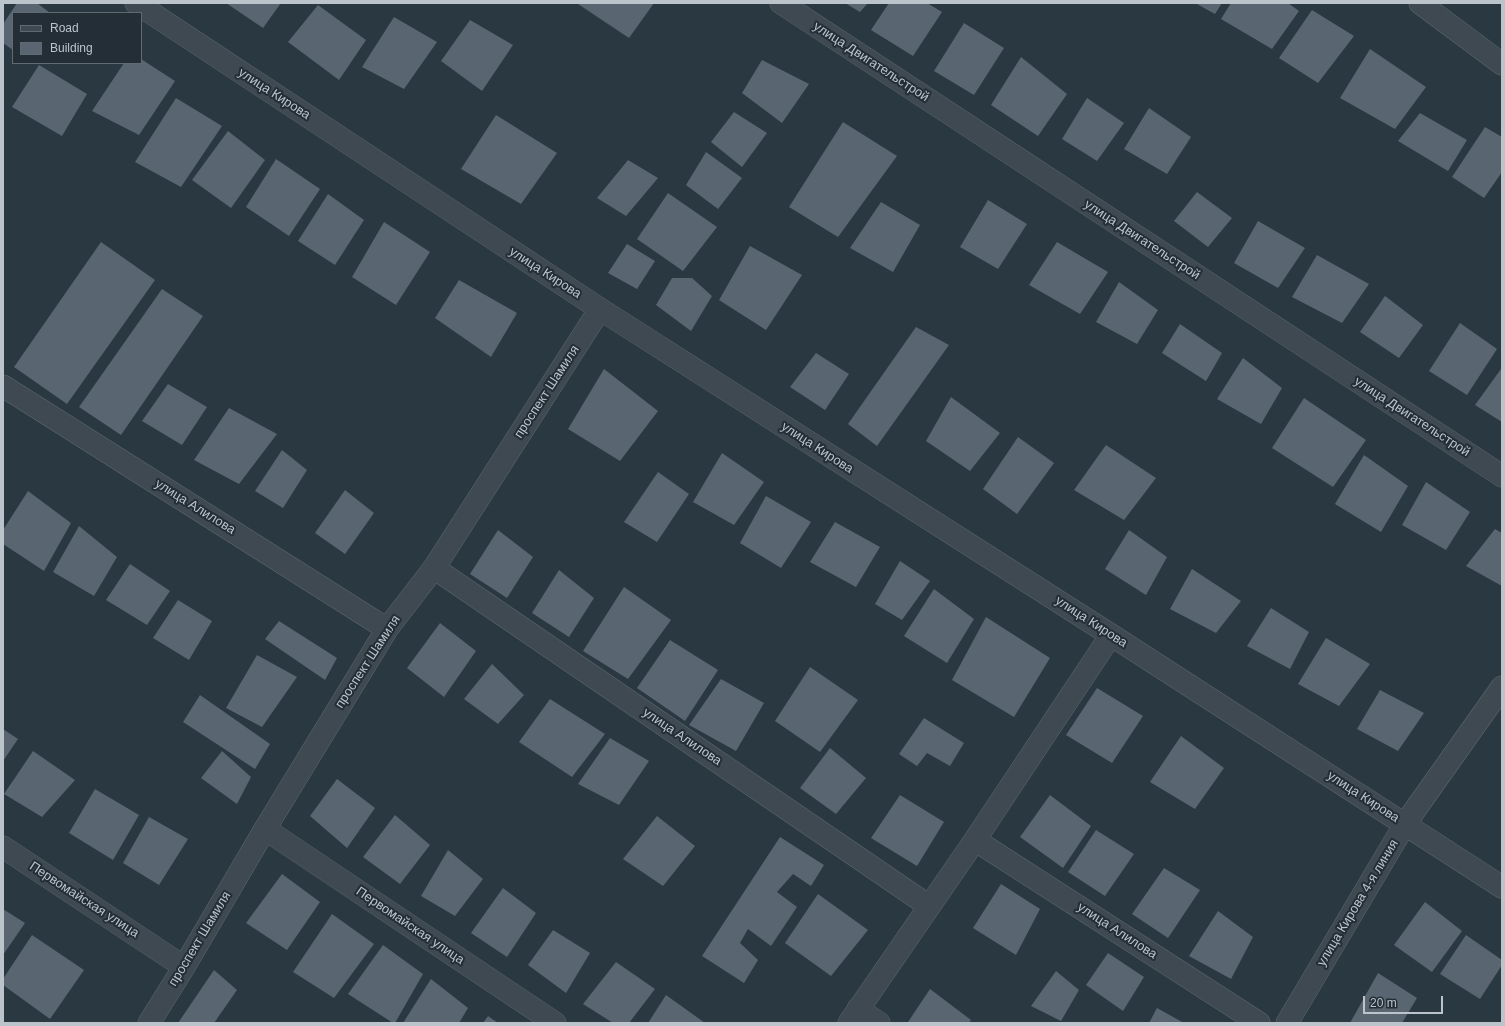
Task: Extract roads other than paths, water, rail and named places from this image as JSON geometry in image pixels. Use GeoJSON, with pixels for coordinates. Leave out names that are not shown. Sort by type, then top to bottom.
{"type":"FeatureCollection","features":[{"type":"Feature","properties":{"kind":"street","name":"улица Кирова"},"geometry":{"type":"LineString","coordinates":[[136,3],[600,309],[1111,634],[1502,887]]}},
{"type":"Feature","properties":{"kind":"street","name":"улица Двигательстрой"},"geometry":{"type":"LineString","coordinates":[[781,3],[1502,476]]}},
{"type":"Feature","properties":{"kind":"street"},"geometry":{"type":"LineString","coordinates":[[1420,3],[1502,64]]}},
{"type":"Feature","properties":{"kind":"street","name":"проспект Шамиля"},"geometry":{"type":"LineString","coordinates":[[148,1023],[184,967],[265,829],[387,629],[434,568],[600,309]]}},
{"type":"Feature","properties":{"kind":"street","name":"улица Алилова"},"geometry":{"type":"LineString","coordinates":[[3,386],[387,629]]}},
{"type":"Feature","properties":{"kind":"street","name":"улица Алилова"},"geometry":{"type":"LineString","coordinates":[[434,568],[929,906]]}},
{"type":"Feature","properties":{"kind":"street"},"geometry":{"type":"LineString","coordinates":[[879,1023],[854,1016],[975,840],[1111,634]]}},
{"type":"Feature","properties":{"kind":"street","name":"улица Кирова 4-я линия"},"geometry":{"type":"LineString","coordinates":[[1287,1023],[1405,824],[1502,687]]}},
{"type":"Feature","properties":{"kind":"street","name":"Первомайская улица"},"geometry":{"type":"LineString","coordinates":[[265,829],[555,1023]]}},
{"type":"Feature","properties":{"kind":"street","name":"улица Алилова"},"geometry":{"type":"LineString","coordinates":[[975,840],[1259,1023]]}},
{"type":"Feature","properties":{"kind":"street","name":"Первомайская улица"},"geometry":{"type":"LineString","coordinates":[[3,847],[184,967]]}}]}
